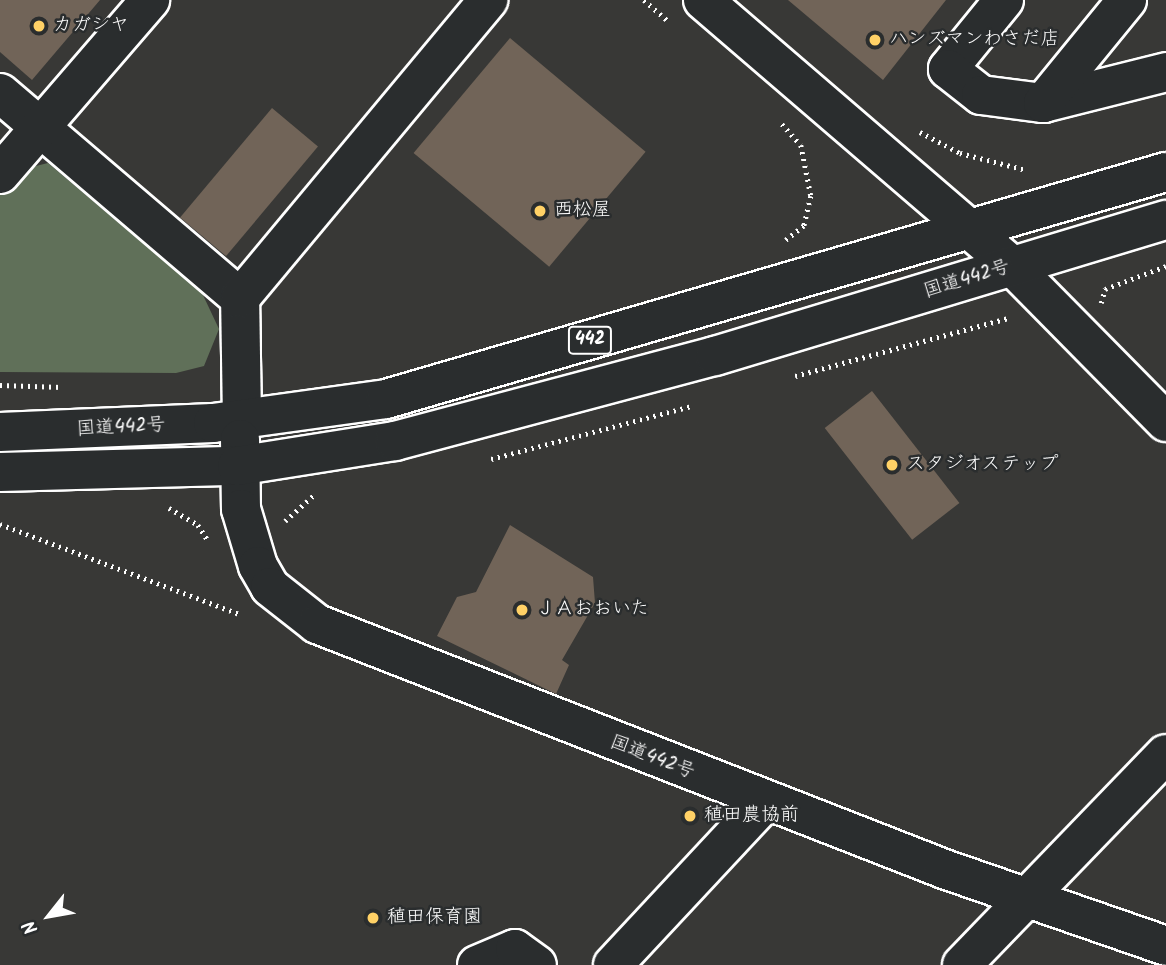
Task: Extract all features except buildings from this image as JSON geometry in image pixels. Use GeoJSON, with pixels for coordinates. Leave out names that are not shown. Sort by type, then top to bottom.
{"type":"FeatureCollection","features":[{"type":"Feature","properties":{"kind":"main road"},"geometry":{"type":"LineString","coordinates":[[0,174],[150,0]]}},
{"type":"Feature","properties":{"kind":"main road"},"geometry":{"type":"LineString","coordinates":[[242,420],[240,298],[488,0]]}},
{"type":"Feature","properties":{"kind":"main road"},"geometry":{"type":"LineString","coordinates":[[704,0],[1012,266],[1166,422]]}},
{"type":"Feature","properties":{"kind":"main road"},"geometry":{"type":"LineString","coordinates":[[1004,0],[948,69],[999,101],[1043,103],[1166,72]]}},
{"type":"Feature","properties":{"kind":"main road"},"geometry":{"type":"LineString","coordinates":[[1043,103],[1126,0]]}},
{"type":"Feature","properties":{"kind":"main road"},"geometry":{"type":"LineString","coordinates":[[0,93],[240,298]]}},
{"type":"Feature","properties":{"kind":"main road","name":"国道442号"},"geometry":{"type":"LineString","coordinates":[[0,432],[242,420],[386,399],[1166,172]]}},
{"type":"Feature","properties":{"kind":"main road","name":"国道442号"},"geometry":{"type":"LineString","coordinates":[[0,472],[237,466],[395,441],[544,405],[1166,220]]}},
{"type":"Feature","properties":{"kind":"main road","name":"国道442号"},"geometry":{"type":"LineString","coordinates":[[242,420],[237,466],[258,566],[270,587],[308,618],[765,802],[1021,899],[1166,946]]}},
{"type":"Feature","properties":{"kind":"main road"},"geometry":{"type":"LineString","coordinates":[[962,965],[1021,899],[1166,754]]}},
{"type":"Feature","properties":{"kind":"main road"},"geometry":{"type":"LineString","coordinates":[[613,965],[765,802]]}},
{"type":"Feature","properties":{"kind":"main road"},"geometry":{"type":"LineString","coordinates":[[477,965],[515,948],[537,965]]}},
{"type":"Feature","properties":{"kind":"path"},"geometry":{"type":"LineString","coordinates":[[644,0],[674,27]]}},
{"type":"Feature","properties":{"kind":"path"},"geometry":{"type":"LineString","coordinates":[[775,117],[801,145],[811,196],[804,226],[778,246]]}},
{"type":"Feature","properties":{"kind":"path"},"geometry":{"type":"LineString","coordinates":[[1099,310],[1105,289],[1166,266]]}},
{"type":"Feature","properties":{"kind":"path"},"geometry":{"type":"LineString","coordinates":[[0,524],[244,616],[239,604]]}},
{"type":"Feature","properties":{"kind":"path"},"geometry":{"type":"LineString","coordinates":[[198,525],[211,546]]}},
{"type":"Feature","properties":{"kind":"green space"},"geometry":{"type":"Polygon","coordinates":[[[48,163],[202,293],[219,329],[204,366],[176,373],[0,372],[0,194],[20,170],[48,163]]]}},
{"type":"Feature","properties":{"kind":"place","name":"カガシヤ"},"geometry":{"type":"Point","coordinates":[39,26]}},
{"type":"Feature","properties":{"kind":"place","name":"ハンズマンわさだ店"},"geometry":{"type":"Point","coordinates":[875,40]}},
{"type":"Feature","properties":{"kind":"place","name":"西松屋"},"geometry":{"type":"Point","coordinates":[540,211]}},
{"type":"Feature","properties":{"kind":"place","name":"スタジオステップ"},"geometry":{"type":"Point","coordinates":[892,465]}},
{"type":"Feature","properties":{"kind":"place","name":"ＪＡおおいた"},"geometry":{"type":"Point","coordinates":[522,610]}},
{"type":"Feature","properties":{"kind":"place","name":"稙田農協前"},"geometry":{"type":"Point","coordinates":[690,816]}},
{"type":"Feature","properties":{"kind":"place","name":"稙田保育園"},"geometry":{"type":"Point","coordinates":[373,918]}}]}
